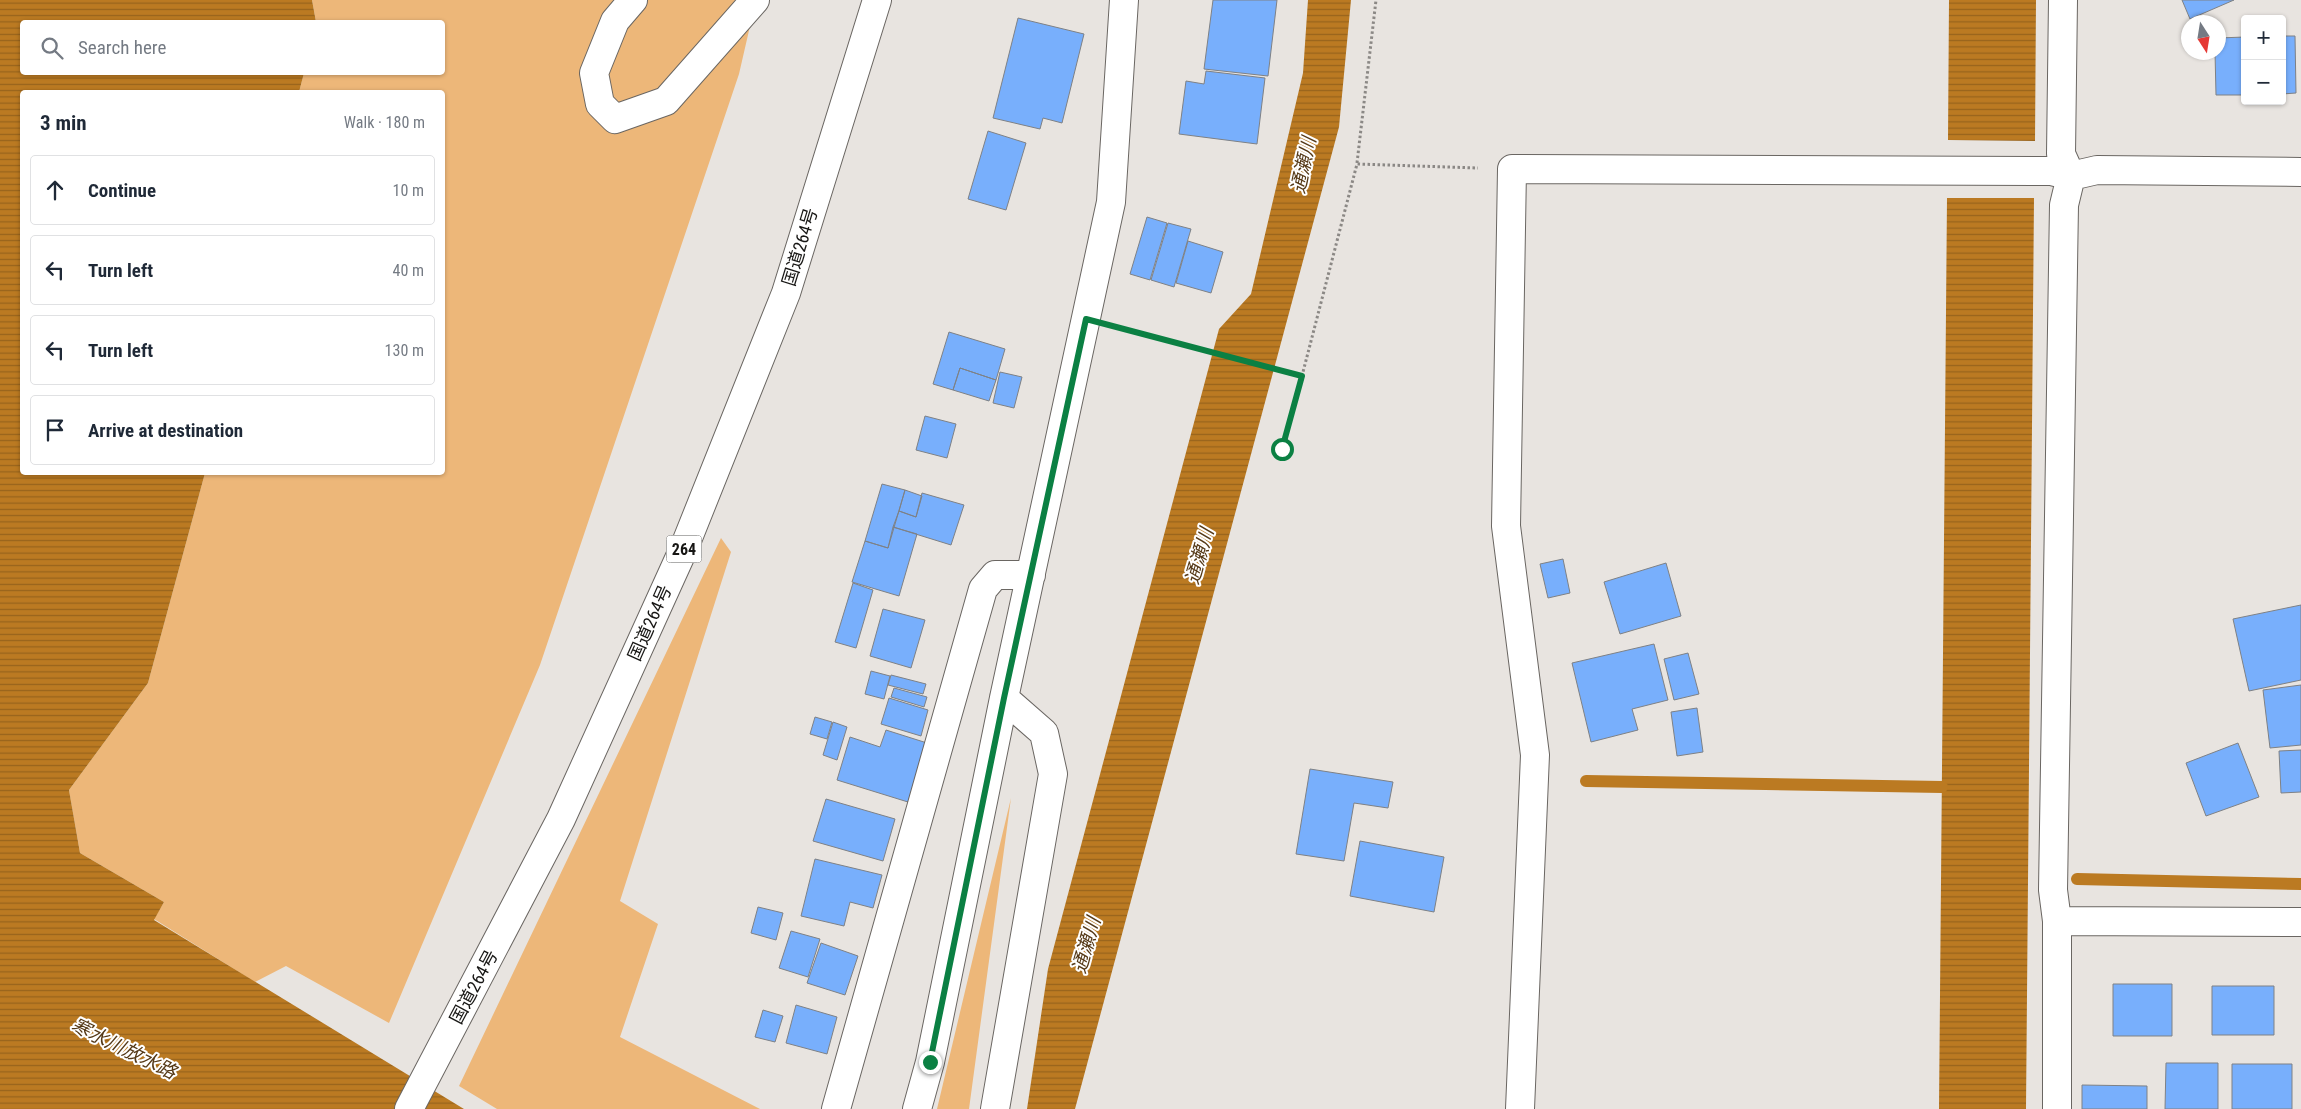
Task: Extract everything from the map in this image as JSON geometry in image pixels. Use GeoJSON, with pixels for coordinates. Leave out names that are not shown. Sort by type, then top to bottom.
{"type":"FeatureCollection","features":[{"type":"Feature","properties":{"kind":"main road"},"geometry":{"type":"LineString","coordinates":[[633,0],[614,10],[594,73],[600,104],[615,119],[666,101],[755,0]]}},
{"type":"Feature","properties":{"kind":"main road","name":"国道264号"},"geometry":{"type":"LineString","coordinates":[[409,1109],[561,819],[684,548],[786,293],[877,0]]}},
{"type":"Feature","properties":{"kind":"main road"},"geometry":{"type":"LineString","coordinates":[[917,1109],[930,1062],[1004,698],[1111,202],[1124,0]]}},
{"type":"Feature","properties":{"kind":"main road"},"geometry":{"type":"LineString","coordinates":[[2057,1109],[2057,921],[2053,890],[2064,214],[2071,176],[2061,154],[2064,0]]}},
{"type":"Feature","properties":{"kind":"main road"},"geometry":{"type":"LineString","coordinates":[[1520,1109],[1536,755],[1506,526],[1512,169],[2051,171],[2071,176],[2097,170],[2301,172]]}},
{"type":"Feature","properties":{"kind":"main road"},"geometry":{"type":"LineString","coordinates":[[836,1109],[983,589],[995,575],[1031,575]]}},
{"type":"Feature","properties":{"kind":"main road"},"geometry":{"type":"LineString","coordinates":[[994,1109],[1053,774],[1044,733],[1004,698]]}},
{"type":"Feature","properties":{"kind":"main road"},"geometry":{"type":"LineString","coordinates":[[2057,921],[2301,922]]}},
{"type":"Feature","properties":{"kind":"path"},"geometry":{"type":"LineString","coordinates":[[1282,449],[1357,164],[1376,0]]}},
{"type":"Feature","properties":{"kind":"path"},"geometry":{"type":"LineString","coordinates":[[1357,164],[1512,169]]}},
{"type":"Feature","properties":{"kind":"path"},"geometry":{"type":"LineString","coordinates":[[1086,319],[1302,376]]}},
{"type":"Feature","properties":{"kind":"shaded area"},"geometry":{"type":"Polygon","coordinates":[[[312,0],[756,0],[739,74],[540,665],[389,1023],[286,966],[255,982],[154,919],[164,902],[80,853],[69,790],[148,683],[204,475],[445,475],[445,90],[300,90],[303,75],[445,75],[445,20],[316,20],[312,0]]]}},
{"type":"Feature","properties":{"kind":"shaded area"},"geometry":{"type":"Polygon","coordinates":[[[721,538],[731,552],[620,901],[658,924],[620,1037],[760,1109],[497,1109],[459,1086],[721,538]]]}},
{"type":"Feature","properties":{"kind":"shaded area"},"geometry":{"type":"Polygon","coordinates":[[[1011,798],[969,1109],[937,1109],[1011,798]]]}},
{"type":"Feature","properties":{"kind":"water","name":"寒水川放水路"},"geometry":{"type":"Polygon","coordinates":[[[0,0],[312,0],[316,20],[20,20],[20,75],[303,75],[300,90],[20,90],[20,475],[204,475],[148,683],[69,790],[80,853],[164,902],[154,920],[464,1109],[0,1109],[0,0]]]}},
{"type":"Feature","properties":{"kind":"water","name":"通瀬川"},"geometry":{"type":"Polygon","coordinates":[[[1308,0],[1351,0],[1339,127],[1075,1109],[1027,1109],[1048,969],[1219,329],[1251,294],[1303,73],[1308,0]]]}},
{"type":"Feature","properties":{"kind":"water"},"geometry":{"type":"Polygon","coordinates":[[[1949,0],[2036,0],[2035,141],[1948,140],[1949,0]]]}},
{"type":"Feature","properties":{"kind":"water"},"geometry":{"type":"Polygon","coordinates":[[[1947,198],[2034,198],[2026,1109],[1939,1109],[1947,198]]]}},
{"type":"Feature","properties":{"kind":"building"},"geometry":{"type":"Polygon","coordinates":[[[1213,0],[1277,0],[1268,76],[1204,69],[1213,0]]]}},
{"type":"Feature","properties":{"kind":"building"},"geometry":{"type":"Polygon","coordinates":[[[2182,0],[2234,0],[2199,15],[2188,15],[2182,0]]]}},
{"type":"Feature","properties":{"kind":"building"},"geometry":{"type":"Polygon","coordinates":[[[1018,18],[1084,34],[1062,123],[1043,118],[1040,129],[993,118],[1018,18]]]}},
{"type":"Feature","properties":{"kind":"building"},"geometry":{"type":"Polygon","coordinates":[[[2286,36],[2295,36],[2296,93],[2286,94],[2286,36]]]}},
{"type":"Feature","properties":{"kind":"building"},"geometry":{"type":"Polygon","coordinates":[[[2241,37],[2241,95],[2216,95],[2215,60],[2226,60],[2226,38],[2241,37]]]}},
{"type":"Feature","properties":{"kind":"building"},"geometry":{"type":"Polygon","coordinates":[[[1206,71],[1265,78],[1257,144],[1179,134],[1186,81],[1204,84],[1206,71]]]}},
{"type":"Feature","properties":{"kind":"building"},"geometry":{"type":"Polygon","coordinates":[[[988,131],[1026,143],[1006,210],[968,199],[988,131]]]}},
{"type":"Feature","properties":{"kind":"building"},"geometry":{"type":"Polygon","coordinates":[[[1147,217],[1167,223],[1150,280],[1130,274],[1147,217]]]}},
{"type":"Feature","properties":{"kind":"building"},"geometry":{"type":"Polygon","coordinates":[[[1168,223],[1191,229],[1174,287],[1151,280],[1168,223]]]}},
{"type":"Feature","properties":{"kind":"building"},"geometry":{"type":"Polygon","coordinates":[[[1188,241],[1223,252],[1211,293],[1176,283],[1188,241]]]}},
{"type":"Feature","properties":{"kind":"building"},"geometry":{"type":"Polygon","coordinates":[[[949,332],[1005,349],[996,380],[960,368],[953,390],[933,384],[949,332]]]}},
{"type":"Feature","properties":{"kind":"building"},"geometry":{"type":"Polygon","coordinates":[[[960,368],[996,380],[989,401],[953,390],[960,368]]]}},
{"type":"Feature","properties":{"kind":"building"},"geometry":{"type":"Polygon","coordinates":[[[1000,372],[1022,377],[1014,408],[993,403],[1000,372]]]}},
{"type":"Feature","properties":{"kind":"building"},"geometry":{"type":"Polygon","coordinates":[[[925,416],[956,424],[947,458],[916,450],[925,416]]]}},
{"type":"Feature","properties":{"kind":"building"},"geometry":{"type":"Polygon","coordinates":[[[882,484],[905,490],[888,548],[865,541],[882,484]]]}},
{"type":"Feature","properties":{"kind":"building"},"geometry":{"type":"Polygon","coordinates":[[[905,490],[922,496],[916,517],[899,511],[905,490]]]}},
{"type":"Feature","properties":{"kind":"building"},"geometry":{"type":"Polygon","coordinates":[[[922,493],[964,505],[951,545],[893,527],[899,511],[916,517],[922,493]]]}},
{"type":"Feature","properties":{"kind":"building"},"geometry":{"type":"Polygon","coordinates":[[[893,527],[917,534],[899,596],[852,582],[865,541],[888,548],[893,527]]]}},
{"type":"Feature","properties":{"kind":"building"},"geometry":{"type":"Polygon","coordinates":[[[1563,559],[1570,593],[1548,598],[1540,564],[1563,559]]]}},
{"type":"Feature","properties":{"kind":"building"},"geometry":{"type":"Polygon","coordinates":[[[1666,563],[1681,616],[1620,634],[1604,582],[1666,563]]]}},
{"type":"Feature","properties":{"kind":"building"},"geometry":{"type":"Polygon","coordinates":[[[853,583],[873,590],[856,648],[835,642],[853,583]]]}},
{"type":"Feature","properties":{"kind":"building"},"geometry":{"type":"Polygon","coordinates":[[[2301,605],[2301,680],[2249,691],[2233,619],[2301,605]]]}},
{"type":"Feature","properties":{"kind":"building"},"geometry":{"type":"Polygon","coordinates":[[[883,609],[925,620],[911,668],[870,656],[883,609]]]}},
{"type":"Feature","properties":{"kind":"building"},"geometry":{"type":"Polygon","coordinates":[[[1654,644],[1668,700],[1632,709],[1638,730],[1591,742],[1572,663],[1654,644]]]}},
{"type":"Feature","properties":{"kind":"building"},"geometry":{"type":"Polygon","coordinates":[[[1688,653],[1699,694],[1674,700],[1664,659],[1688,653]]]}},
{"type":"Feature","properties":{"kind":"building"},"geometry":{"type":"Polygon","coordinates":[[[871,671],[890,676],[884,699],[865,694],[871,671]]]}},
{"type":"Feature","properties":{"kind":"building"},"geometry":{"type":"Polygon","coordinates":[[[891,675],[926,684],[923,694],[888,685],[891,675]]]}},
{"type":"Feature","properties":{"kind":"building"},"geometry":{"type":"Polygon","coordinates":[[[2301,685],[2301,745],[2270,748],[2263,690],[2301,685]]]}},
{"type":"Feature","properties":{"kind":"building"},"geometry":{"type":"Polygon","coordinates":[[[894,688],[927,697],[924,707],[891,697],[894,688]]]}},
{"type":"Feature","properties":{"kind":"building"},"geometry":{"type":"Polygon","coordinates":[[[889,698],[928,710],[921,736],[881,724],[889,698]]]}},
{"type":"Feature","properties":{"kind":"building"},"geometry":{"type":"Polygon","coordinates":[[[1697,708],[1703,752],[1677,756],[1671,712],[1697,708]]]}},
{"type":"Feature","properties":{"kind":"building"},"geometry":{"type":"Polygon","coordinates":[[[815,717],[832,722],[827,739],[810,734],[815,717]]]}},
{"type":"Feature","properties":{"kind":"building"},"geometry":{"type":"Polygon","coordinates":[[[833,722],[847,727],[837,760],[823,755],[833,722]]]}},
{"type":"Feature","properties":{"kind":"building"},"geometry":{"type":"Polygon","coordinates":[[[886,730],[927,743],[908,802],[837,780],[850,737],[880,747],[886,730]]]}},
{"type":"Feature","properties":{"kind":"building"},"geometry":{"type":"Polygon","coordinates":[[[2238,743],[2259,797],[2206,816],[2186,763],[2238,743]]]}},
{"type":"Feature","properties":{"kind":"building"},"geometry":{"type":"Polygon","coordinates":[[[2301,750],[2301,792],[2281,793],[2279,751],[2301,750]]]}},
{"type":"Feature","properties":{"kind":"building"},"geometry":{"type":"Polygon","coordinates":[[[1310,769],[1393,782],[1388,808],[1354,803],[1344,861],[1296,854],[1310,769]]]}},
{"type":"Feature","properties":{"kind":"building"},"geometry":{"type":"Polygon","coordinates":[[[826,799],[895,819],[883,861],[813,841],[826,799]]]}},
{"type":"Feature","properties":{"kind":"building"},"geometry":{"type":"Polygon","coordinates":[[[1360,841],[1444,857],[1434,912],[1350,896],[1360,841]]]}},
{"type":"Feature","properties":{"kind":"building"},"geometry":{"type":"Polygon","coordinates":[[[815,859],[882,875],[873,908],[850,902],[844,926],[801,916],[815,859]]]}},
{"type":"Feature","properties":{"kind":"building"},"geometry":{"type":"Polygon","coordinates":[[[758,907],[783,913],[776,940],[751,933],[758,907]]]}},
{"type":"Feature","properties":{"kind":"building"},"geometry":{"type":"Polygon","coordinates":[[[791,931],[820,939],[808,977],[779,968],[791,931]]]}},
{"type":"Feature","properties":{"kind":"building"},"geometry":{"type":"Polygon","coordinates":[[[821,943],[858,956],[845,995],[807,983],[821,943]]]}},
{"type":"Feature","properties":{"kind":"building"},"geometry":{"type":"Polygon","coordinates":[[[2113,984],[2172,984],[2172,1036],[2113,1036],[2113,984]]]}},
{"type":"Feature","properties":{"kind":"building"},"geometry":{"type":"Polygon","coordinates":[[[2212,986],[2274,986],[2274,1035],[2212,1035],[2212,986]]]}},
{"type":"Feature","properties":{"kind":"building"},"geometry":{"type":"Polygon","coordinates":[[[796,1005],[837,1017],[827,1054],[786,1043],[796,1005]]]}},
{"type":"Feature","properties":{"kind":"building"},"geometry":{"type":"Polygon","coordinates":[[[763,1010],[783,1016],[775,1042],[755,1037],[763,1010]]]}},
{"type":"Feature","properties":{"kind":"building"},"geometry":{"type":"Polygon","coordinates":[[[2166,1063],[2218,1063],[2218,1109],[2165,1109],[2166,1063]]]}},
{"type":"Feature","properties":{"kind":"building"},"geometry":{"type":"Polygon","coordinates":[[[2232,1064],[2292,1064],[2292,1109],[2232,1109],[2232,1064]]]}},
{"type":"Feature","properties":{"kind":"building"},"geometry":{"type":"Polygon","coordinates":[[[2082,1085],[2147,1086],[2147,1109],[2082,1109],[2082,1085]]]}},
{"type":"Feature","properties":{"kind":"waterway"},"geometry":{"type":"LineString","coordinates":[[1586,781],[1942,787]]}},
{"type":"Feature","properties":{"kind":"waterway"},"geometry":{"type":"LineString","coordinates":[[2077,879],[2301,884]]}},
{"type":"Feature","properties":{"kind":"route"},"geometry":{"type":"LineString","coordinates":[[930,1062],[1004,698],[1086,319],[1302,376],[1282,449]]}}]}
